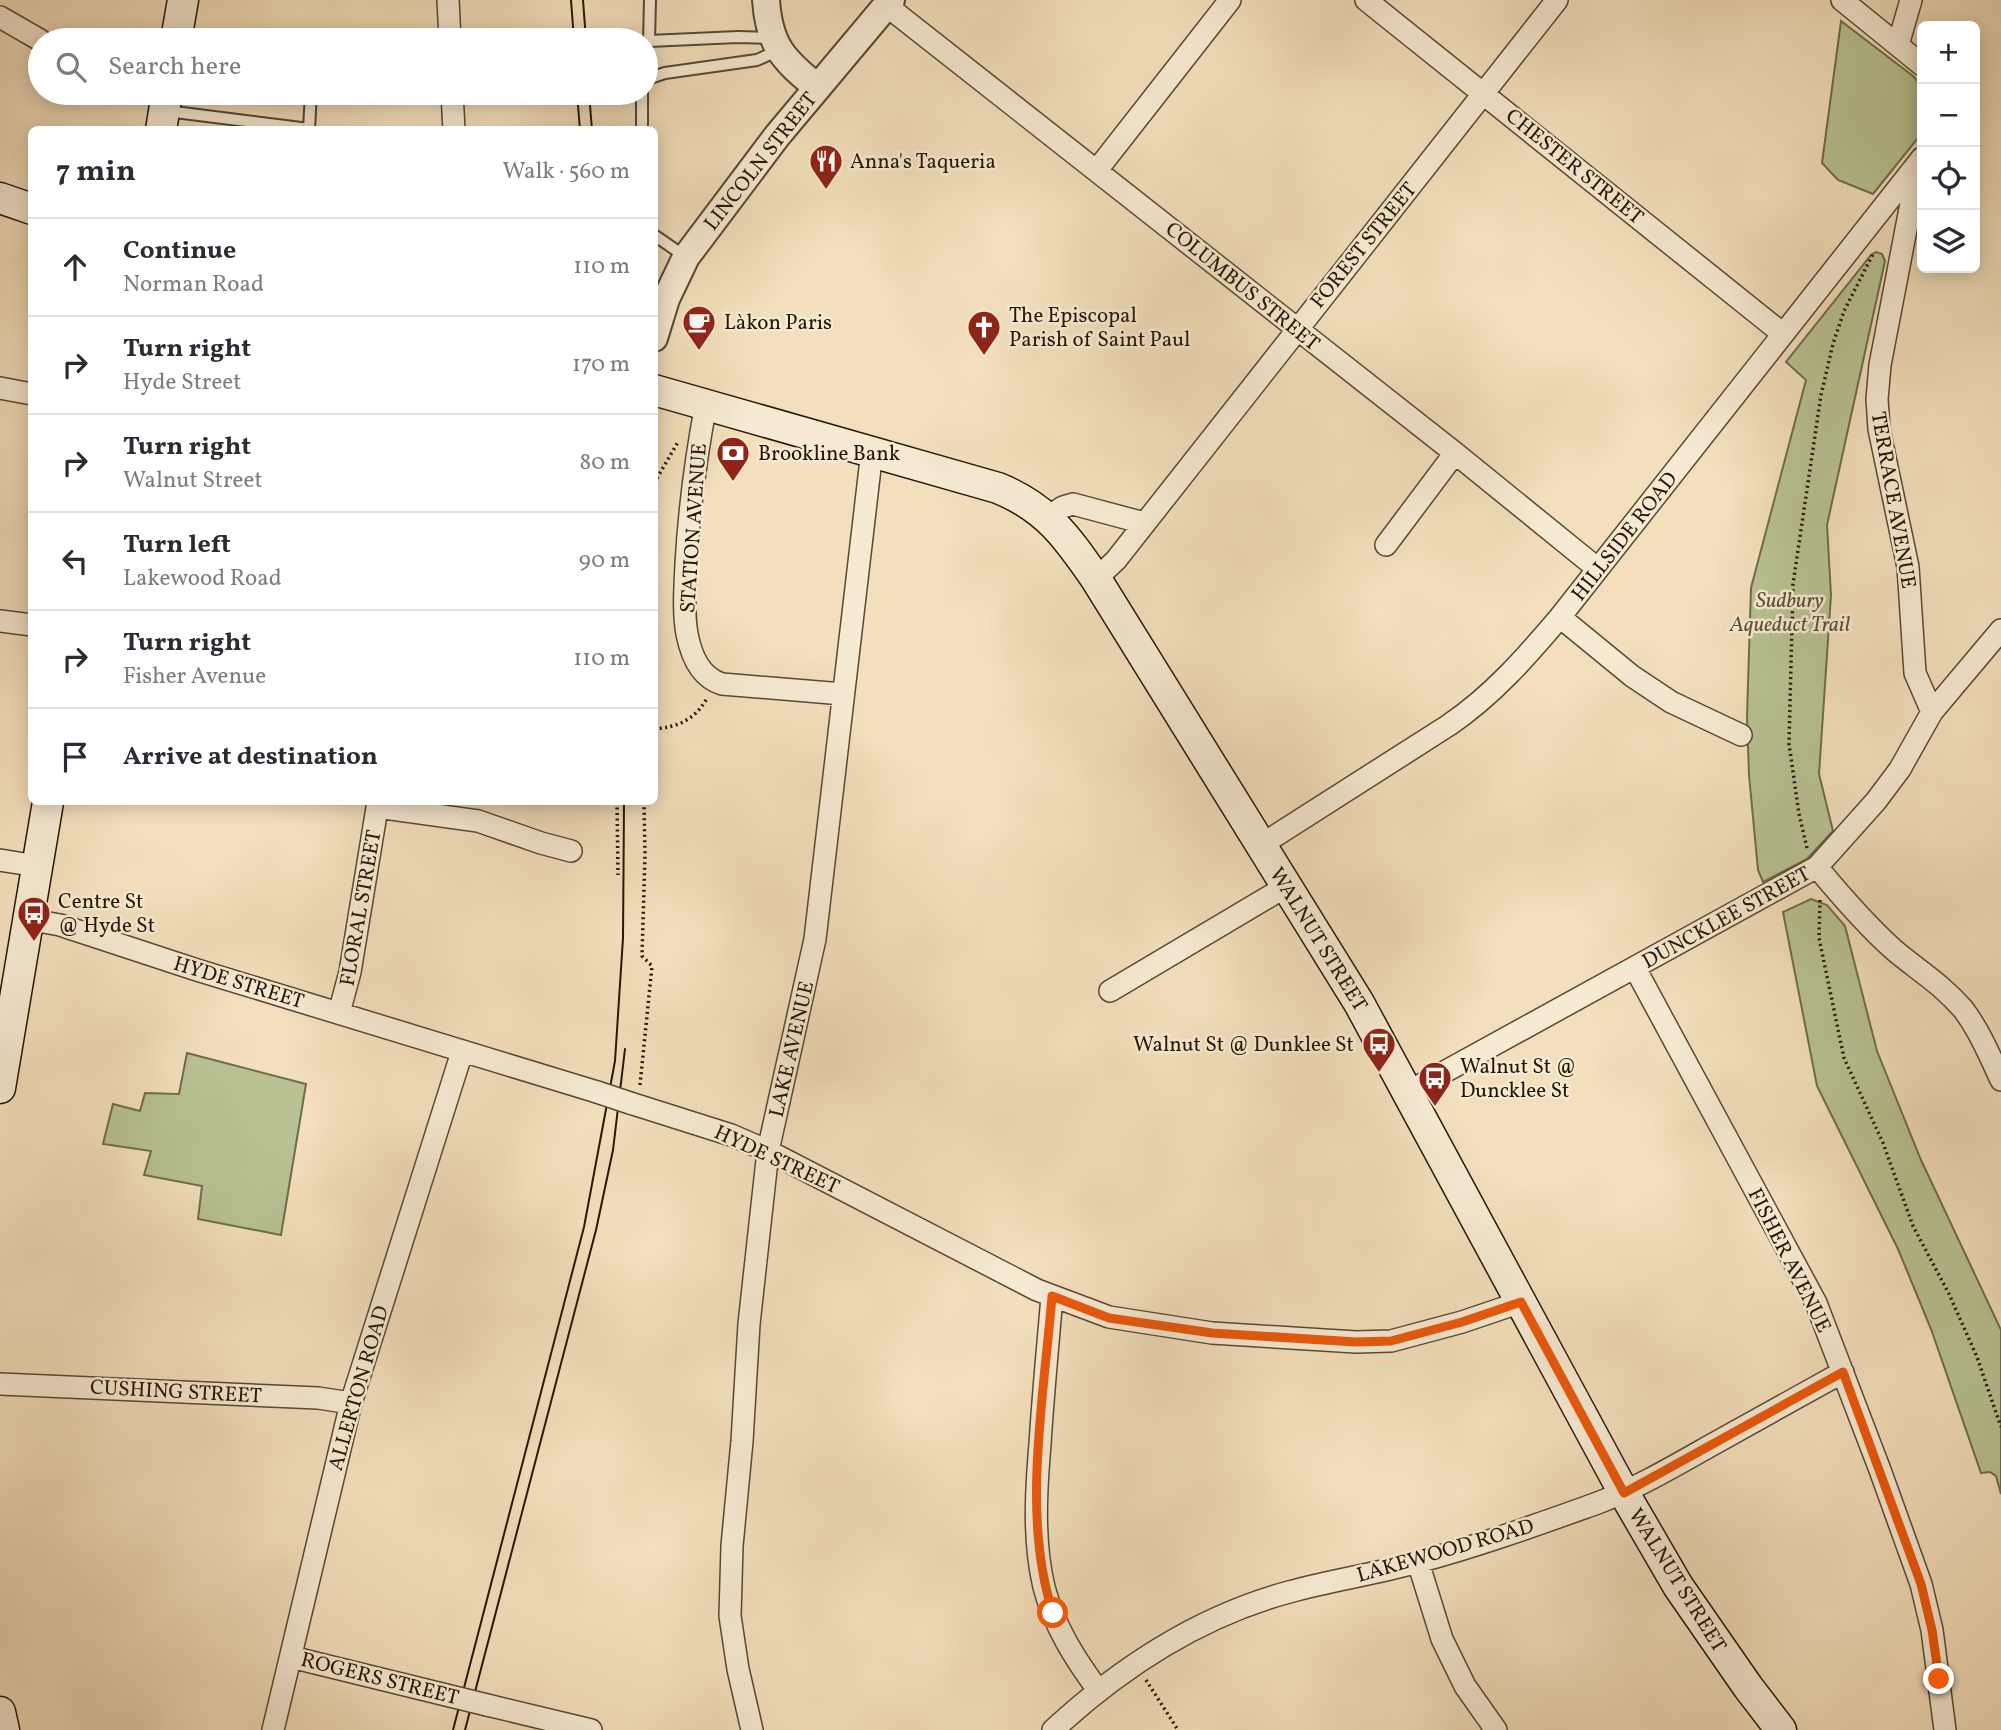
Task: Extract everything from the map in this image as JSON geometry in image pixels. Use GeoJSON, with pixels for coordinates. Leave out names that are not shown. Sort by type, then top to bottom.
{"type":"FeatureCollection","features":[{"type":"Feature","properties":{"kind":"main road"},"geometry":{"type":"LineString","coordinates":[[178,28],[183,0]]}},
{"type":"Feature","properties":{"kind":"main road"},"geometry":{"type":"LineString","coordinates":[[0,198],[28,208]]}},
{"type":"Feature","properties":{"kind":"main road","name":"WALNUT STREET"},"geometry":{"type":"LineString","coordinates":[[658,391],[999,488],[1026,501],[1048,517],[1070,541],[1359,1003],[1624,1493],[1678,1586],[1748,1688],[1781,1730]]}},
{"type":"Feature","properties":{"kind":"main road"},"geometry":{"type":"LineString","coordinates":[[1,1076],[47,805]]}},
{"type":"Feature","properties":{"kind":"street"},"geometry":{"type":"LineString","coordinates":[[448,0],[449,28]]}},
{"type":"Feature","properties":{"kind":"street"},"geometry":{"type":"LineString","coordinates":[[766,0],[775,44],[817,88]]}},
{"type":"Feature","properties":{"kind":"street"},"geometry":{"type":"LineString","coordinates":[[1097,170],[1230,0]]}},
{"type":"Feature","properties":{"kind":"street","name":"CHESTER STREET"},"geometry":{"type":"LineString","coordinates":[[1366,0],[1783,334]]}},
{"type":"Feature","properties":{"kind":"street","name":"FOREST STREET"},"geometry":{"type":"LineString","coordinates":[[1096,579],[1109,567],[1557,0]]}},
{"type":"Feature","properties":{"kind":"street"},"geometry":{"type":"LineString","coordinates":[[1842,0],[1917,61]]}},
{"type":"Feature","properties":{"kind":"street"},"geometry":{"type":"LineString","coordinates":[[1899,45],[1911,0]]}},
{"type":"Feature","properties":{"kind":"street","name":"COLUMBUS STREET"},"geometry":{"type":"LineString","coordinates":[[889,3],[1598,569]]}},
{"type":"Feature","properties":{"kind":"street","name":"LINCOLN STREET"},"geometry":{"type":"LineString","coordinates":[[658,325],[666,299],[686,257],[777,136],[889,3]]}},
{"type":"Feature","properties":{"kind":"street"},"geometry":{"type":"LineString","coordinates":[[0,17],[28,33]]}},
{"type":"Feature","properties":{"kind":"street"},"geometry":{"type":"LineString","coordinates":[[453,105],[454,126]]}},
{"type":"Feature","properties":{"kind":"street","name":"HILLSIDE ROAD"},"geometry":{"type":"LineString","coordinates":[[1261,845],[1477,706],[1508,676],[1560,617],[1917,165]]}},
{"type":"Feature","properties":{"kind":"street","name":"TERRACE AVENUE"},"geometry":{"type":"LineString","coordinates":[[1917,180],[1880,365],[1877,399],[1879,429],[1908,568],[1915,673],[1932,712]]}},
{"type":"Feature","properties":{"kind":"street"},"geometry":{"type":"LineString","coordinates":[[0,388],[28,393]]}},
{"type":"Feature","properties":{"kind":"street","name":"STATION AVENUE"},"geometry":{"type":"LineString","coordinates":[[706,404],[694,479],[685,596],[691,650],[698,666],[714,681]]}},
{"type":"Feature","properties":{"kind":"street","name":"LAKE AVENUE"},"geometry":{"type":"LineString","coordinates":[[752,1730],[730,1616],[749,1324],[768,1151],[815,939],[872,451]]}},
{"type":"Feature","properties":{"kind":"street"},"geometry":{"type":"LineString","coordinates":[[1386,545],[1455,453]]}},
{"type":"Feature","properties":{"kind":"street"},"geometry":{"type":"LineString","coordinates":[[1048,517],[1073,504],[1144,523]]}},
{"type":"Feature","properties":{"kind":"street"},"geometry":{"type":"LineString","coordinates":[[1560,617],[1671,702],[1741,735]]}},
{"type":"Feature","properties":{"kind":"street"},"geometry":{"type":"LineString","coordinates":[[0,621],[28,624]]}},
{"type":"Feature","properties":{"kind":"street","name":"DUNCKLEE STREET"},"geometry":{"type":"LineString","coordinates":[[1409,1092],[1817,867],[1840,844],[1900,769],[1932,712],[2001,630]]}},
{"type":"Feature","properties":{"kind":"street"},"geometry":{"type":"LineString","coordinates":[[714,681],[844,694]]}},
{"type":"Feature","properties":{"kind":"street","name":"FLORAL STREET"},"geometry":{"type":"LineString","coordinates":[[339,1013],[350,972],[378,805]]}},
{"type":"Feature","properties":{"kind":"street"},"geometry":{"type":"LineString","coordinates":[[384,805],[478,821],[530,840],[571,851]]}},
{"type":"Feature","properties":{"kind":"street"},"geometry":{"type":"LineString","coordinates":[[0,860],[37,866]]}},
{"type":"Feature","properties":{"kind":"street"},"geometry":{"type":"LineString","coordinates":[[1817,867],[1864,922],[1896,951],[1939,983],[1965,1012],[2001,1080]]}},
{"type":"Feature","properties":{"kind":"street"},"geometry":{"type":"LineString","coordinates":[[1110,991],[1287,886]]}},
{"type":"Feature","properties":{"kind":"street","name":"HYDE STREET"},"geometry":{"type":"LineString","coordinates":[[27,919],[68,927],[197,970],[731,1135],[768,1151],[988,1266],[1052,1296],[1109,1318],[1212,1333],[1356,1342],[1391,1341],[1462,1322],[1521,1302]]}},
{"type":"Feature","properties":{"kind":"street","name":"FISHER AVENUE"},"geometry":{"type":"LineString","coordinates":[[1635,968],[1816,1303],[1921,1584],[1932,1630],[1945,1730]]}},
{"type":"Feature","properties":{"kind":"street","name":"ALLERTON ROAD"},"geometry":{"type":"LineString","coordinates":[[272,1730],[351,1403],[462,1052]]}},
{"type":"Feature","properties":{"kind":"street"},"geometry":{"type":"LineString","coordinates":[[1052,1296],[1037,1490],[1039,1547],[1044,1586],[1053,1613],[1066,1643],[1098,1690]]}},
{"type":"Feature","properties":{"kind":"street","name":"LAKEWOOD ROAD"},"geometry":{"type":"LineString","coordinates":[[1053,1730],[1098,1690],[1136,1664],[1163,1647],[1244,1608],[1288,1592],[1475,1546],[1624,1493],[1843,1372]]}},
{"type":"Feature","properties":{"kind":"street","name":"CUSHING STREET"},"geometry":{"type":"LineString","coordinates":[[0,1384],[317,1398],[351,1403]]}},
{"type":"Feature","properties":{"kind":"street"},"geometry":{"type":"LineString","coordinates":[[1418,1562],[1442,1639],[1465,1686],[1496,1730]]}},
{"type":"Feature","properties":{"kind":"street","name":"ROGERS STREET"},"geometry":{"type":"LineString","coordinates":[[291,1657],[487,1705],[531,1723],[591,1730]]}},
{"type":"Feature","properties":{"kind":"lane"},"geometry":{"type":"LineString","coordinates":[[649,28],[650,0]]}},
{"type":"Feature","properties":{"kind":"lane"},"geometry":{"type":"LineString","coordinates":[[658,41],[738,37],[775,44]]}},
{"type":"Feature","properties":{"kind":"lane"},"geometry":{"type":"LineString","coordinates":[[658,75],[757,60],[775,44]]}},
{"type":"Feature","properties":{"kind":"lane"},"geometry":{"type":"LineString","coordinates":[[309,126],[310,105]]}},
{"type":"Feature","properties":{"kind":"lane"},"geometry":{"type":"LineString","coordinates":[[642,105],[642,126]]}},
{"type":"Feature","properties":{"kind":"lane"},"geometry":{"type":"LineString","coordinates":[[164,111],[242,126]]}},
{"type":"Feature","properties":{"kind":"lane"},"geometry":{"type":"LineString","coordinates":[[658,238],[686,257]]}},
{"type":"Feature","properties":{"kind":"path"},"geometry":{"type":"LineString","coordinates":[[658,476],[675,446]]}},
{"type":"Feature","properties":{"kind":"path"},"geometry":{"type":"LineString","coordinates":[[658,728],[674,726],[692,717],[705,702],[714,681]]}},
{"type":"Feature","properties":{"kind":"path"},"geometry":{"type":"LineString","coordinates":[[617,805],[618,875]]}},
{"type":"Feature","properties":{"kind":"path"},"geometry":{"type":"LineString","coordinates":[[640,1084],[652,966],[642,956],[644,805]]}},
{"type":"Feature","properties":{"kind":"path"},"geometry":{"type":"LineString","coordinates":[[1136,1664],[1178,1730]]}},
{"type":"Feature","properties":{"kind":"green space"},"geometry":{"type":"Polygon","coordinates":[[[1841,21],[1917,80],[1917,139],[1873,194],[1838,180],[1822,163],[1841,21]]]}},
{"type":"Feature","properties":{"kind":"green space","name":"Sudbury Aqueduct Trail"},"geometry":{"type":"Polygon","coordinates":[[[1876,252],[1882,254],[1885,261],[1827,525],[1831,595],[1819,774],[1833,831],[1807,859],[1763,882],[1758,870],[1749,775],[1747,717],[1751,588],[1806,380],[1786,362],[1876,252]]]}},
{"type":"Feature","properties":{"kind":"green space"},"geometry":{"type":"Polygon","coordinates":[[[1811,899],[1827,905],[1845,926],[1877,1051],[1921,1160],[2001,1330],[2001,1494],[1996,1476],[1990,1472],[1981,1473],[1931,1329],[1898,1249],[1817,1086],[1783,912],[1811,899]]]}},
{"type":"Feature","properties":{"kind":"green space"},"geometry":{"type":"Polygon","coordinates":[[[187,1053],[306,1084],[281,1235],[198,1219],[202,1186],[144,1175],[151,1151],[103,1144],[113,1104],[140,1111],[145,1093],[179,1094],[187,1053]]]}},
{"type":"Feature","properties":{"kind":"tram line"},"geometry":{"type":"LineString","coordinates":[[571,0],[573,28]]}},
{"type":"Feature","properties":{"kind":"tram line"},"geometry":{"type":"LineString","coordinates":[[583,0],[585,28]]}},
{"type":"Feature","properties":{"kind":"tram line"},"geometry":{"type":"LineString","coordinates":[[578,105],[580,126]]}},
{"type":"Feature","properties":{"kind":"tram line"},"geometry":{"type":"LineString","coordinates":[[590,105],[592,126]]}},
{"type":"Feature","properties":{"kind":"tram line"},"geometry":{"type":"LineString","coordinates":[[453,1730],[584,1227],[615,1061],[623,938],[624,805]]}},
{"type":"Feature","properties":{"kind":"tram line"},"geometry":{"type":"LineString","coordinates":[[465,1730],[596,1230],[613,1150],[625,1049]]}},
{"type":"Feature","properties":{"kind":"place","name":"Anna's Taqueria"},"geometry":{"type":"Point","coordinates":[826,191]}},
{"type":"Feature","properties":{"kind":"place","name":"Làkon Paris"},"geometry":{"type":"Point","coordinates":[699,352]}},
{"type":"Feature","properties":{"kind":"place","name":"The Episcopal Parish of Saint Paul"},"geometry":{"type":"Point","coordinates":[984,357]}},
{"type":"Feature","properties":{"kind":"place","name":"Brookline Bank"},"geometry":{"type":"Point","coordinates":[733,483]}},
{"type":"Feature","properties":{"kind":"place","name":"Centre St @ Hyde St"},"geometry":{"type":"Point","coordinates":[34,943]}},
{"type":"Feature","properties":{"kind":"place","name":"Walnut St @ Dunklee St"},"geometry":{"type":"Point","coordinates":[1379,1074]}},
{"type":"Feature","properties":{"kind":"place","name":"Walnut St @ Duncklee St"},"geometry":{"type":"Point","coordinates":[1435,1108]}},
{"type":"Feature","properties":{"kind":"route"},"geometry":{"type":"LineString","coordinates":[[1053,1613],[1044,1586],[1039,1547],[1037,1490],[1052,1296],[1109,1318],[1212,1333],[1356,1342],[1391,1341],[1462,1322],[1521,1302],[1624,1493],[1843,1372],[1921,1584],[1932,1630],[1939,1679]]}}]}
